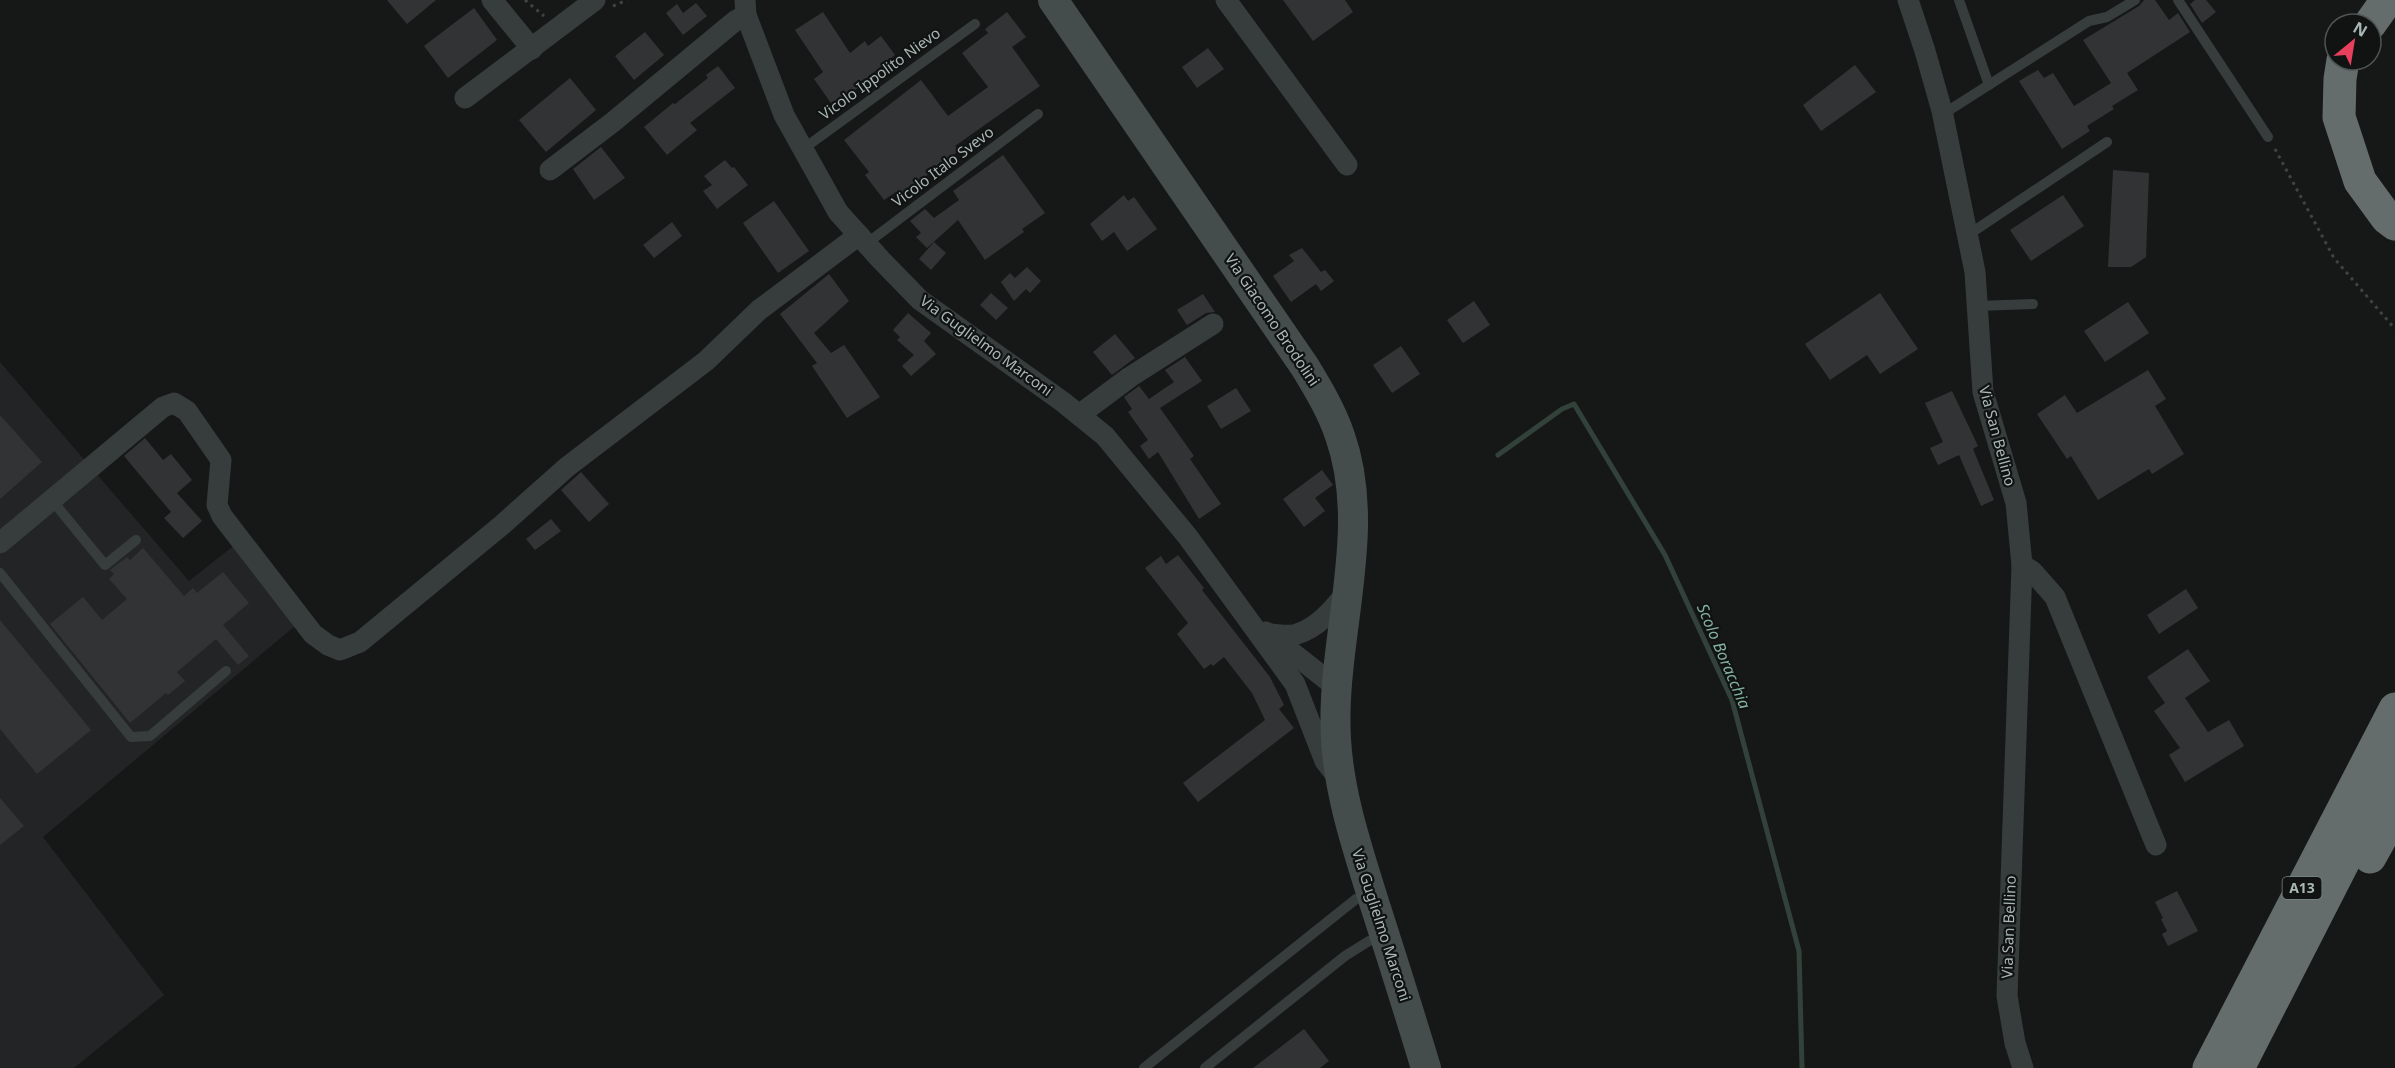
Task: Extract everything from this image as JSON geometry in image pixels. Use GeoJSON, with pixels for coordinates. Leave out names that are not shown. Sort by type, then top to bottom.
{"type":"FeatureCollection","features":[{"type":"Feature","properties":{"kind":"highway"},"geometry":{"type":"LineString","coordinates":[[2341,72],[2339,117],[2360,181],[2387,218],[2395,224]]}},
{"type":"Feature","properties":{"kind":"highway"},"geometry":{"type":"LineString","coordinates":[[2358,72],[2354,85],[2356,138],[2374,180],[2395,205]]}},
{"type":"Feature","properties":{"kind":"highway","name":"A13"},"geometry":{"type":"LineString","coordinates":[[2209,1068],[2395,709]]}},
{"type":"Feature","properties":{"kind":"highway","name":"A13"},"geometry":{"type":"LineString","coordinates":[[2239,1068],[2395,761]]}},
{"type":"Feature","properties":{"kind":"highway"},"geometry":{"type":"LineString","coordinates":[[2239,1068],[2324,936],[2395,812]]}},
{"type":"Feature","properties":{"kind":"street"},"geometry":{"type":"LineString","coordinates":[[492,0],[532,49]]}},
{"type":"Feature","properties":{"kind":"street","name":"Via Giacomo Brodolini"},"geometry":{"type":"LineString","coordinates":[[1053,0],[1264,307],[1325,400],[1341,437],[1354,518],[1336,690]]}},
{"type":"Feature","properties":{"kind":"street"},"geometry":{"type":"LineString","coordinates":[[1226,0],[1347,165]]}},
{"type":"Feature","properties":{"kind":"street","name":"Via San Bellino"},"geometry":{"type":"LineString","coordinates":[[1908,0],[1942,111],[1975,272],[1983,392],[2016,503],[2022,565],[2007,996],[2014,1043],[2024,1068]]}},
{"type":"Feature","properties":{"kind":"street"},"geometry":{"type":"LineString","coordinates":[[465,98],[532,49],[589,1]]}},
{"type":"Feature","properties":{"kind":"street","name":"Via Guglielmo Marconi"},"geometry":{"type":"LineString","coordinates":[[745,8],[784,116],[838,212],[920,300],[1105,436],[1188,537],[1295,684],[1325,761],[1340,781]]}},
{"type":"Feature","properties":{"kind":"street","name":"Via Guglielmo Marconi"},"geometry":{"type":"LineString","coordinates":[[550,170],[613,122],[735,21],[745,8]]}},
{"type":"Feature","properties":{"kind":"street"},"geometry":{"type":"LineString","coordinates":[[0,543],[163,407],[174,403],[187,411],[221,460],[217,505],[222,516],[313,634],[327,645],[340,650],[360,642],[567,467],[706,361],[759,310],[863,239]]}},
{"type":"Feature","properties":{"kind":"street"},"geometry":{"type":"LineString","coordinates":[[1078,415],[1130,377],[1213,324]]}},
{"type":"Feature","properties":{"kind":"street"},"geometry":{"type":"LineString","coordinates":[[2022,565],[2032,572],[2055,597],[2156,845]]}},
{"type":"Feature","properties":{"kind":"street"},"geometry":{"type":"LineString","coordinates":[[1269,634],[1296,635],[1328,616],[1347,592]]}},
{"type":"Feature","properties":{"kind":"street","name":"Via Guglielmo Marconi"},"geometry":{"type":"LineString","coordinates":[[1248,620],[1269,634],[1336,690]]}},
{"type":"Feature","properties":{"kind":"street","name":"Via Guglielmo Marconi"},"geometry":{"type":"LineString","coordinates":[[1295,684],[1310,695],[1321,696],[1336,690]]}},
{"type":"Feature","properties":{"kind":"street","name":"Via Guglielmo Marconi"},"geometry":{"type":"LineString","coordinates":[[1336,690],[1336,739],[1340,781],[1355,842],[1426,1068]]}},
{"type":"Feature","properties":{"kind":"lane"},"geometry":{"type":"LineString","coordinates":[[1959,0],[1989,85]]}},
{"type":"Feature","properties":{"kind":"lane"},"geometry":{"type":"LineString","coordinates":[[1942,111],[1951,109],[2089,21],[2107,17],[2136,0]]}},
{"type":"Feature","properties":{"kind":"lane"},"geometry":{"type":"LineString","coordinates":[[2178,0],[2268,137]]}},
{"type":"Feature","properties":{"kind":"lane","name":"Vicolo Ippolito Nievo"},"geometry":{"type":"LineString","coordinates":[[803,149],[975,24]]}},
{"type":"Feature","properties":{"kind":"lane","name":"Vicolo Italo Svevo"},"geometry":{"type":"LineString","coordinates":[[863,239],[1038,114]]}},
{"type":"Feature","properties":{"kind":"lane"},"geometry":{"type":"LineString","coordinates":[[1966,232],[1968,235],[2107,142]]}},
{"type":"Feature","properties":{"kind":"lane"},"geometry":{"type":"LineString","coordinates":[[1977,306],[2033,304]]}},
{"type":"Feature","properties":{"kind":"lane"},"geometry":{"type":"LineString","coordinates":[[51,499],[105,565],[136,540]]}},
{"type":"Feature","properties":{"kind":"lane"},"geometry":{"type":"LineString","coordinates":[[0,573],[131,737],[150,736],[226,671]]}},
{"type":"Feature","properties":{"kind":"lane"},"geometry":{"type":"LineString","coordinates":[[1144,1068],[1356,899],[1371,894]]}},
{"type":"Feature","properties":{"kind":"lane"},"geometry":{"type":"LineString","coordinates":[[1205,1068],[1345,956],[1369,941],[1385,937]]}},
{"type":"Feature","properties":{"kind":"path"},"geometry":{"type":"LineString","coordinates":[[525,0],[536,12],[550,20]]}},
{"type":"Feature","properties":{"kind":"path"},"geometry":{"type":"LineString","coordinates":[[2268,137],[2334,258],[2395,329]]}},
{"type":"Feature","properties":{"kind":"shaded area"},"geometry":{"type":"Polygon","coordinates":[[[0,362],[189,581],[241,540],[307,616],[43,837],[164,995],[74,1068],[0,1068],[0,362]]]}},
{"type":"Feature","properties":{"kind":"building"},"geometry":{"type":"Polygon","coordinates":[[[387,0],[436,0],[407,24],[387,0]]]}},
{"type":"Feature","properties":{"kind":"building"},"geometry":{"type":"Polygon","coordinates":[[[1283,0],[1345,0],[1353,12],[1313,41],[1283,0]]]}},
{"type":"Feature","properties":{"kind":"building"},"geometry":{"type":"Polygon","coordinates":[[[2144,0],[2155,0],[2169,20],[2178,13],[2190,32],[2127,73],[2138,90],[2112,106],[2114,109],[2087,126],[2090,131],[2062,149],[2019,81],[2038,70],[2044,78],[2053,73],[2074,106],[2111,83],[2083,40],[2139,6],[2144,0]]]}},
{"type":"Feature","properties":{"kind":"building"},"geometry":{"type":"Polygon","coordinates":[[[2195,0],[2206,0],[2216,12],[2202,23],[2190,4],[2195,0]]]}},
{"type":"Feature","properties":{"kind":"building"},"geometry":{"type":"Polygon","coordinates":[[[696,3],[707,16],[683,35],[666,13],[677,4],[683,13],[696,3]]]}},
{"type":"Feature","properties":{"kind":"building"},"geometry":{"type":"Polygon","coordinates":[[[474,8],[497,40],[448,78],[424,46],[474,8]]]}},
{"type":"Feature","properties":{"kind":"building"},"geometry":{"type":"Polygon","coordinates":[[[823,12],[850,53],[865,41],[868,46],[881,36],[895,55],[868,77],[869,80],[833,106],[814,79],[823,72],[795,30],[823,12]]]}},
{"type":"Feature","properties":{"kind":"building"},"geometry":{"type":"Polygon","coordinates":[[[1007,12],[1026,37],[1012,47],[1040,86],[955,146],[959,150],[947,161],[902,193],[896,192],[884,200],[865,175],[869,172],[844,140],[921,80],[948,116],[988,87],[962,53],[988,33],[985,29],[1007,12]]]}},
{"type":"Feature","properties":{"kind":"building"},"geometry":{"type":"Polygon","coordinates":[[[645,32],[664,55],[634,80],[615,56],[645,32]]]}},
{"type":"Feature","properties":{"kind":"building"},"geometry":{"type":"Polygon","coordinates":[[[1208,48],[1224,69],[1197,88],[1182,67],[1208,48]]]}},
{"type":"Feature","properties":{"kind":"building"},"geometry":{"type":"Polygon","coordinates":[[[1855,65],[1876,92],[1821,131],[1803,105],[1855,65]]]}},
{"type":"Feature","properties":{"kind":"building"},"geometry":{"type":"Polygon","coordinates":[[[718,66],[735,88],[690,123],[697,130],[667,155],[644,127],[708,78],[706,75],[718,66]]]}},
{"type":"Feature","properties":{"kind":"building"},"geometry":{"type":"Polygon","coordinates":[[[570,78],[596,110],[546,152],[519,120],[570,78]]]}},
{"type":"Feature","properties":{"kind":"building"},"geometry":{"type":"Polygon","coordinates":[[[601,147],[625,178],[594,200],[573,169],[601,147]]]}},
{"type":"Feature","properties":{"kind":"building"},"geometry":{"type":"Polygon","coordinates":[[[1003,155],[1045,213],[1022,229],[1024,232],[985,260],[958,220],[927,248],[916,237],[921,233],[910,221],[925,209],[934,218],[959,200],[953,191],[1003,155]]]}},
{"type":"Feature","properties":{"kind":"building"},"geometry":{"type":"Polygon","coordinates":[[[725,160],[732,168],[734,167],[748,185],[717,209],[703,191],[712,185],[704,176],[725,160]]]}},
{"type":"Feature","properties":{"kind":"building"},"geometry":{"type":"Polygon","coordinates":[[[2113,170],[2149,173],[2146,257],[2131,267],[2108,267],[2113,170]]]}},
{"type":"Feature","properties":{"kind":"building"},"geometry":{"type":"Polygon","coordinates":[[[1124,195],[1128,201],[1134,197],[1157,229],[1127,251],[1114,232],[1102,241],[1090,224],[1124,195]]]}},
{"type":"Feature","properties":{"kind":"building"},"geometry":{"type":"Polygon","coordinates":[[[2063,195],[2084,226],[2031,261],[2010,230],[2063,195]]]}},
{"type":"Feature","properties":{"kind":"building"},"geometry":{"type":"Polygon","coordinates":[[[774,201],[809,251],[778,273],[743,223],[774,201]]]}},
{"type":"Feature","properties":{"kind":"building"},"geometry":{"type":"Polygon","coordinates":[[[672,222],[682,236],[654,258],[643,245],[672,222]]]}},
{"type":"Feature","properties":{"kind":"building"},"geometry":{"type":"Polygon","coordinates":[[[934,242],[946,253],[931,270],[919,259],[934,242]]]}},
{"type":"Feature","properties":{"kind":"building"},"geometry":{"type":"Polygon","coordinates":[[[1302,248],[1321,272],[1325,270],[1334,281],[1321,291],[1316,284],[1291,302],[1273,276],[1294,261],[1289,255],[1302,248]]]}},
{"type":"Feature","properties":{"kind":"building"},"geometry":{"type":"Polygon","coordinates":[[[1027,267],[1041,281],[1030,293],[1026,289],[1014,301],[1001,282],[1010,273],[1015,278],[1027,267]]]}},
{"type":"Feature","properties":{"kind":"building"},"geometry":{"type":"Polygon","coordinates":[[[829,274],[849,301],[814,333],[831,353],[844,345],[880,397],[847,418],[812,366],[817,363],[780,314],[829,274]]]}},
{"type":"Feature","properties":{"kind":"building"},"geometry":{"type":"Polygon","coordinates":[[[991,293],[1008,308],[996,320],[980,305],[991,293]]]}},
{"type":"Feature","properties":{"kind":"building"},"geometry":{"type":"Polygon","coordinates":[[[1880,293],[1918,349],[1880,374],[1867,355],[1830,380],[1805,344],[1880,293]]]}},
{"type":"Feature","properties":{"kind":"building"},"geometry":{"type":"Polygon","coordinates":[[[1203,294],[1215,312],[1206,313],[1187,325],[1177,310],[1203,294]]]}},
{"type":"Feature","properties":{"kind":"building"},"geometry":{"type":"Polygon","coordinates":[[[1474,301],[1490,325],[1463,343],[1447,320],[1474,301]]]}},
{"type":"Feature","properties":{"kind":"building"},"geometry":{"type":"Polygon","coordinates":[[[2128,302],[2149,333],[2105,362],[2084,331],[2128,302]]]}},
{"type":"Feature","properties":{"kind":"building"},"geometry":{"type":"Polygon","coordinates":[[[908,313],[931,333],[924,341],[936,354],[911,376],[902,366],[914,355],[897,340],[900,337],[893,330],[908,313]]]}},
{"type":"Feature","properties":{"kind":"building"},"geometry":{"type":"Polygon","coordinates":[[[1115,334],[1135,358],[1112,375],[1093,352],[1115,334]]]}},
{"type":"Feature","properties":{"kind":"building"},"geometry":{"type":"Polygon","coordinates":[[[1401,346],[1420,374],[1392,393],[1373,365],[1401,346]]]}},
{"type":"Feature","properties":{"kind":"building"},"geometry":{"type":"Polygon","coordinates":[[[1185,357],[1202,381],[1160,408],[1194,456],[1190,459],[1221,504],[1199,519],[1158,452],[1149,459],[1140,446],[1148,440],[1128,412],[1132,409],[1124,397],[1139,386],[1149,399],[1174,382],[1165,370],[1185,357]]]}},
{"type":"Feature","properties":{"kind":"building"},"geometry":{"type":"Polygon","coordinates":[[[2148,370],[2166,399],[2155,406],[2184,454],[2152,474],[2149,469],[2098,500],[2071,456],[2067,459],[2037,414],[2065,395],[2077,413],[2148,370]]]}},
{"type":"Feature","properties":{"kind":"building"},"geometry":{"type":"Polygon","coordinates":[[[1236,388],[1251,411],[1221,429],[1207,406],[1236,388]]]}},
{"type":"Feature","properties":{"kind":"building"},"geometry":{"type":"Polygon","coordinates":[[[1952,391],[1978,446],[1973,449],[1994,500],[1981,506],[1959,455],[1938,465],[1930,448],[1943,442],[1925,403],[1952,391]]]}},
{"type":"Feature","properties":{"kind":"building"},"geometry":{"type":"Polygon","coordinates":[[[0,415],[42,462],[0,499],[0,415]]]}},
{"type":"Feature","properties":{"kind":"building"},"geometry":{"type":"Polygon","coordinates":[[[145,438],[163,460],[171,454],[192,480],[177,493],[202,521],[183,538],[164,518],[171,512],[124,456],[145,438]]]}},
{"type":"Feature","properties":{"kind":"building"},"geometry":{"type":"Polygon","coordinates":[[[1322,470],[1333,485],[1315,498],[1325,511],[1304,527],[1283,499],[1322,470]]]}},
{"type":"Feature","properties":{"kind":"building"},"geometry":{"type":"Polygon","coordinates":[[[581,472],[609,504],[589,522],[561,490],[581,472]]]}},
{"type":"Feature","properties":{"kind":"building"},"geometry":{"type":"Polygon","coordinates":[[[551,519],[561,531],[535,550],[526,539],[551,519]]]}},
{"type":"Feature","properties":{"kind":"building"},"geometry":{"type":"Polygon","coordinates":[[[143,548],[184,596],[193,588],[197,593],[223,572],[249,603],[223,625],[249,656],[238,665],[216,639],[177,672],[185,681],[168,695],[166,693],[130,723],[50,624],[83,597],[102,620],[127,599],[109,579],[114,574],[110,570],[127,557],[130,560],[143,548]]]}},
{"type":"Feature","properties":{"kind":"building"},"geometry":{"type":"Polygon","coordinates":[[[1178,555],[1204,588],[1202,590],[1270,677],[1284,705],[1279,709],[1294,728],[1198,802],[1183,783],[1265,720],[1252,693],[1224,657],[1213,666],[1211,664],[1204,669],[1177,634],[1188,623],[1145,568],[1161,556],[1166,564],[1178,555]]]}},
{"type":"Feature","properties":{"kind":"building"},"geometry":{"type":"Polygon","coordinates":[[[2186,589],[2198,608],[2159,634],[2147,615],[2186,589]]]}},
{"type":"Feature","properties":{"kind":"building"},"geometry":{"type":"Polygon","coordinates":[[[0,620],[91,730],[37,774],[0,729],[0,620]]]}},
{"type":"Feature","properties":{"kind":"building"},"geometry":{"type":"Polygon","coordinates":[[[2188,649],[2210,681],[2185,698],[2208,732],[2229,720],[2244,746],[2185,782],[2169,755],[2180,748],[2154,711],[2165,703],[2147,677],[2188,649]]]}},
{"type":"Feature","properties":{"kind":"building"},"geometry":{"type":"Polygon","coordinates":[[[0,798],[24,826],[0,845],[0,798]]]}},
{"type":"Feature","properties":{"kind":"building"},"geometry":{"type":"Polygon","coordinates":[[[2177,891],[2198,931],[2168,946],[2162,934],[2167,931],[2155,902],[2177,891]]]}},
{"type":"Feature","properties":{"kind":"building"},"geometry":{"type":"Polygon","coordinates":[[[1304,1029],[1329,1061],[1320,1068],[1253,1068],[1304,1029]]]}},
{"type":"Feature","properties":{"kind":"waterway","name":"Scolo Boracchia"},"geometry":{"type":"LineString","coordinates":[[1498,455],[1562,409],[1574,404],[1665,555],[1732,700],[1799,951],[1802,1068]]}}]}
